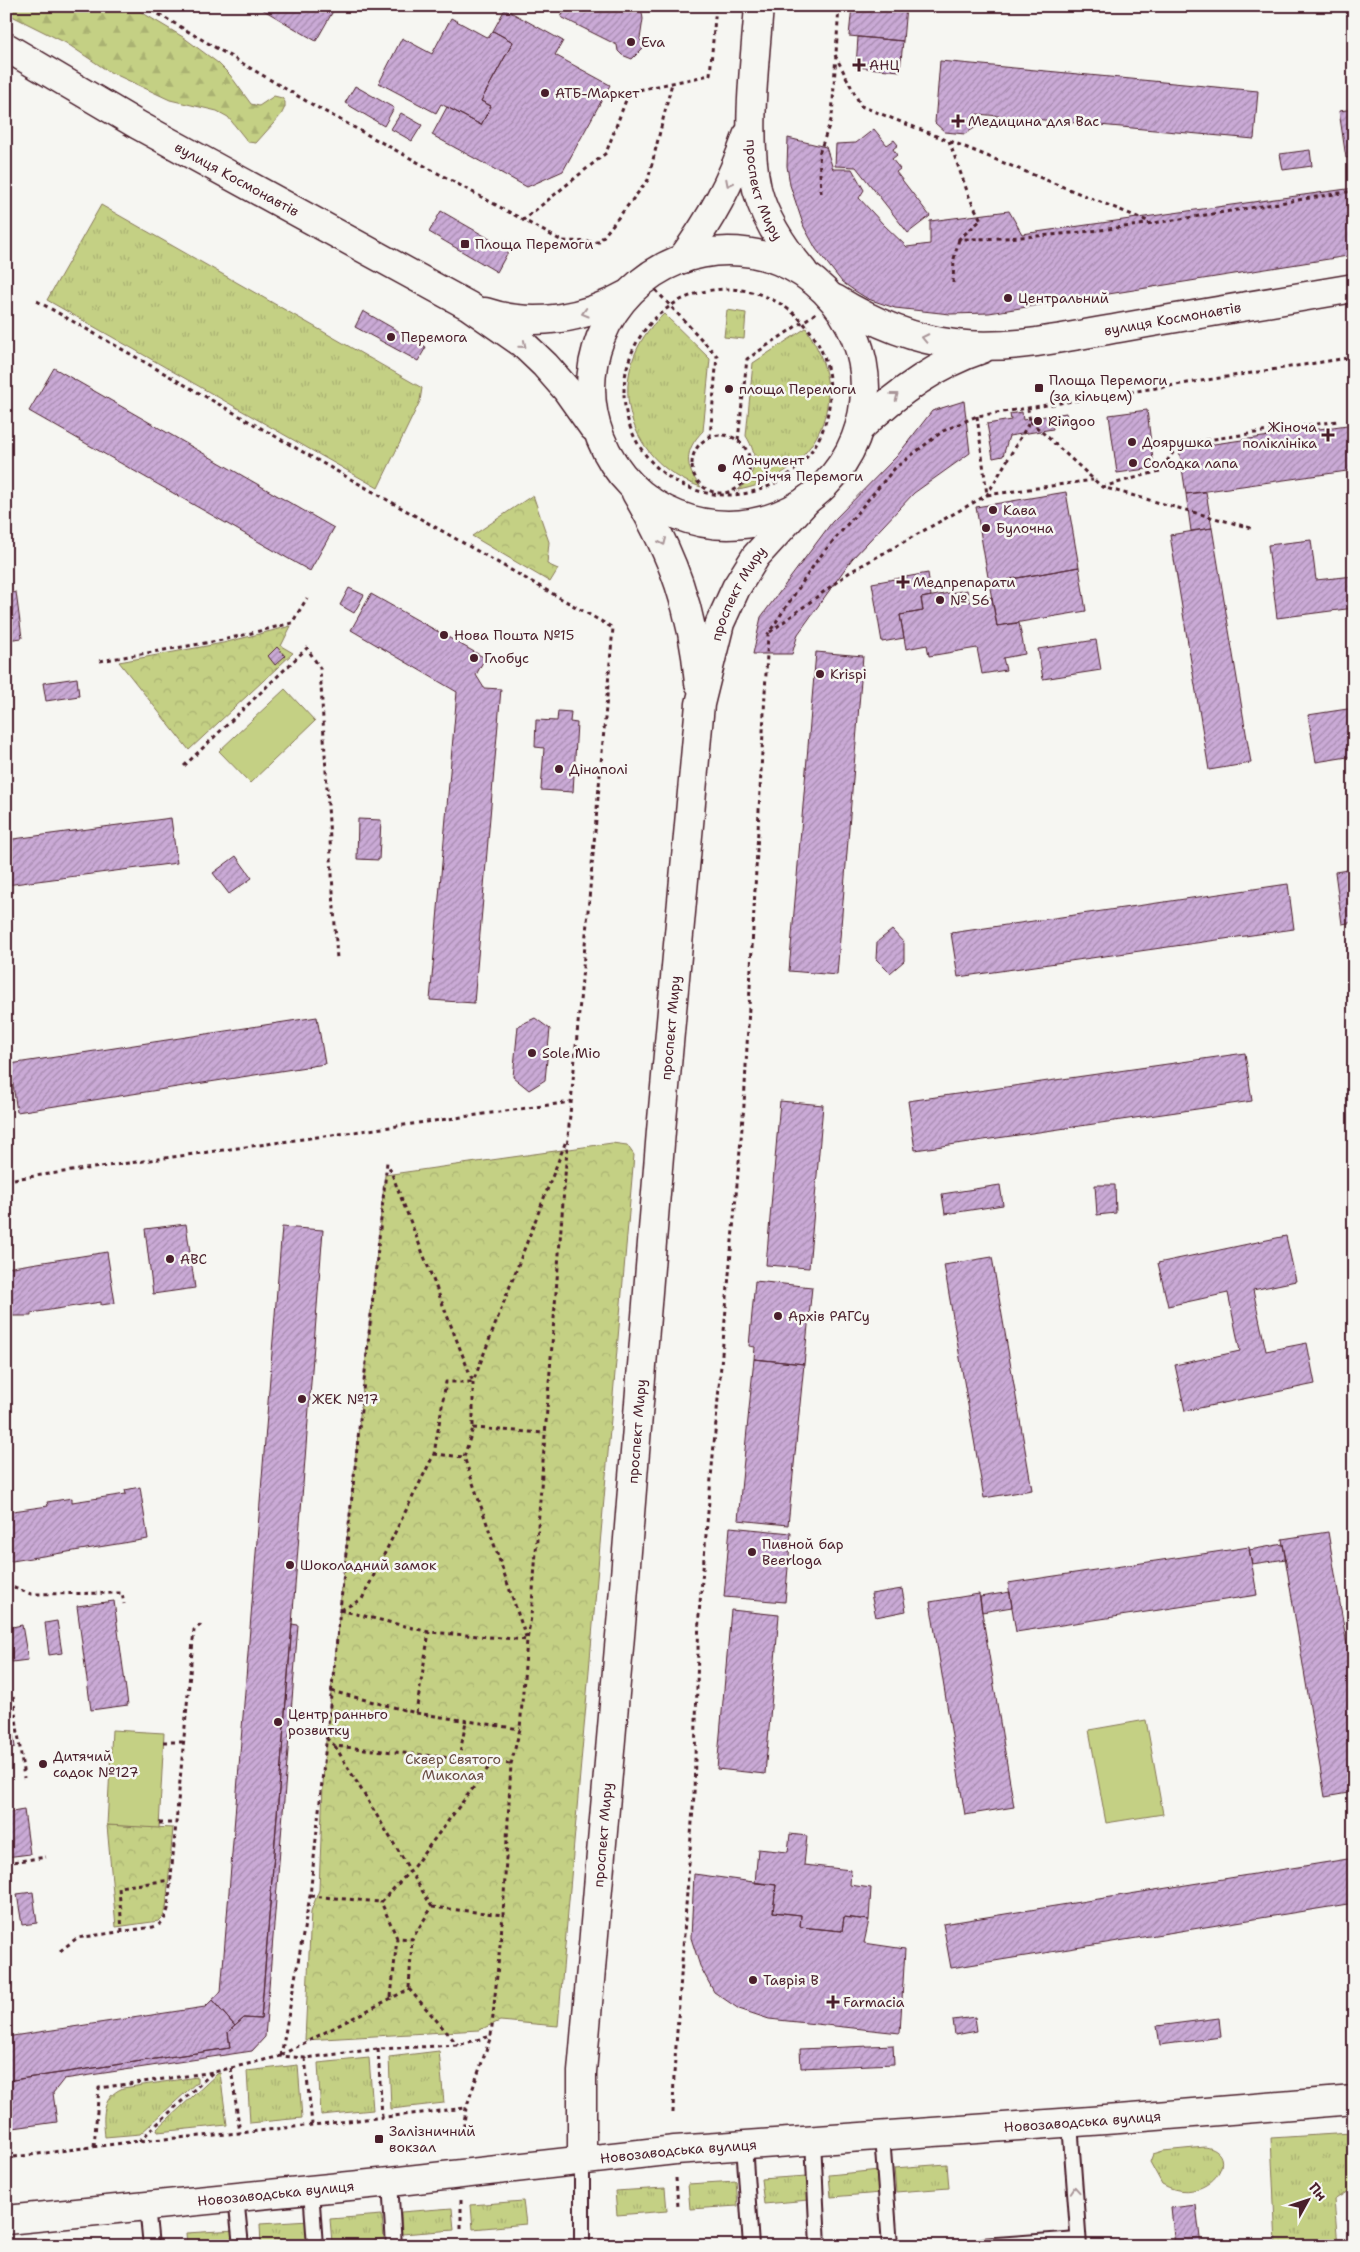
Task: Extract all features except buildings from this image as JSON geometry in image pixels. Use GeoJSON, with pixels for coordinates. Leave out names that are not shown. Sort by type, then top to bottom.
{"type":"FeatureCollection","features":[{"type":"Feature","properties":{"kind":"main road","name":"проспект Миру"},"geometry":{"type":"LineString","coordinates":[[759,6],[752,121],[752,155],[757,190],[774,230],[787,252],[823,291]]}},
{"type":"Feature","properties":{"kind":"main road","name":"вулиця Космонавтів"},"geometry":{"type":"LineString","coordinates":[[6,47],[162,138],[470,306],[522,343],[545,365],[566,389],[602,441]]}},
{"type":"Feature","properties":{"kind":"main road","name":"проспект Миру"},"geometry":{"type":"LineString","coordinates":[[682,259],[712,217],[735,170],[752,121]]}},
{"type":"Feature","properties":{"kind":"main road"},"geometry":{"type":"LineString","coordinates":[[637,286],[616,309],[606,326],[598,344],[594,363],[592,403],[602,441],[615,464],[631,484],[645,497],[679,516],[716,524],[754,523],[773,518],[807,500],[839,469],[854,443],[859,428],[864,397],[863,365],[854,334],[823,291],[780,262],[748,253],[715,252],[682,259]]}},
{"type":"Feature","properties":{"kind":"main road","name":"вулиця Космонавтів"},"geometry":{"type":"LineString","coordinates":[[470,306],[492,314],[516,319],[563,318],[586,313],[609,305],[682,259]]}},
{"type":"Feature","properties":{"kind":"main road","name":"вулиця Космонавтів"},"geometry":{"type":"LineString","coordinates":[[823,291],[856,313],[887,327],[920,338],[954,344],[991,346],[1077,334],[1354,288]]}},
{"type":"Feature","properties":{"kind":"main road","name":"вулиця Космонавтів"},"geometry":{"type":"LineString","coordinates":[[859,428],[893,397],[918,379],[952,360],[991,346]]}},
{"type":"Feature","properties":{"kind":"main road","name":"проспект Миру"},"geometry":{"type":"LineString","coordinates":[[631,484],[657,528],[677,574],[691,623],[700,704]]}},
{"type":"Feature","properties":{"kind":"main road","name":"проспект Миру"},"geometry":{"type":"LineString","coordinates":[[582,2159],[582,2063],[623,1604],[661,1132],[700,704],[720,623],[736,588],[756,556],[807,500]]}},
{"type":"Feature","properties":{"kind":"main road","name":"Новозаводська вулиця"},"geometry":{"type":"LineString","coordinates":[[6,2220],[390,2182],[582,2159],[744,2145],[1070,2123],[1354,2100]]}},
{"type":"Feature","properties":{"kind":"lane"},"geometry":{"type":"LineString","coordinates":[[982,2246],[1078,2242],[1070,2123]]}},
{"type":"Feature","properties":{"kind":"lane"},"geometry":{"type":"LineString","coordinates":[[882,2136],[890,2246]]}},
{"type":"Feature","properties":{"kind":"lane"},"geometry":{"type":"LineString","coordinates":[[813,2140],[818,2246]]}},
{"type":"Feature","properties":{"kind":"lane"},"geometry":{"type":"LineString","coordinates":[[744,2145],[751,2246]]}},
{"type":"Feature","properties":{"kind":"lane"},"geometry":{"type":"LineString","coordinates":[[582,2159],[582,2246]]}},
{"type":"Feature","properties":{"kind":"lane"},"geometry":{"type":"LineString","coordinates":[[390,2182],[394,2246]]}},
{"type":"Feature","properties":{"kind":"lane"},"geometry":{"type":"LineString","coordinates":[[311,2190],[315,2246]]}},
{"type":"Feature","properties":{"kind":"lane"},"geometry":{"type":"LineString","coordinates":[[236,2197],[241,2246]]}},
{"type":"Feature","properties":{"kind":"lane"},"geometry":{"type":"LineString","coordinates":[[147,2206],[151,2246]]}},
{"type":"Feature","properties":{"kind":"path"},"geometry":{"type":"LineString","coordinates":[[145,6],[313,105],[562,242],[599,242],[648,180],[672,83]]}},
{"type":"Feature","properties":{"kind":"path"},"geometry":{"type":"LineString","coordinates":[[522,221],[606,153],[629,92],[710,75],[716,6]]}},
{"type":"Feature","properties":{"kind":"path"},"geometry":{"type":"LineString","coordinates":[[821,193],[819,154],[832,117],[839,6]]}},
{"type":"Feature","properties":{"kind":"path"},"geometry":{"type":"LineString","coordinates":[[835,55],[861,106],[1152,222]]}},
{"type":"Feature","properties":{"kind":"path"},"geometry":{"type":"LineString","coordinates":[[949,141],[970,199],[981,220],[959,239],[954,259],[953,283]]}},
{"type":"Feature","properties":{"kind":"path"},"geometry":{"type":"LineString","coordinates":[[959,239],[1013,239],[1152,222],[1354,191]]}},
{"type":"Feature","properties":{"kind":"path"},"geometry":{"type":"LineString","coordinates":[[637,286],[669,306],[717,356],[710,437]]}},
{"type":"Feature","properties":{"kind":"path"},"geometry":{"type":"LineString","coordinates":[[714,289],[747,290],[777,302],[803,321],[821,348],[830,378],[830,409],[820,439],[806,459],[789,475],[761,490],[731,494],[706,492],[686,487],[669,478],[653,465],[640,449],[631,431],[626,412],[624,392],[626,372],[632,352],[641,335],[654,319],[669,306],[698,292],[714,289]]}},
{"type":"Feature","properties":{"kind":"path"},"geometry":{"type":"LineString","coordinates":[[738,440],[747,359],[803,321],[823,291]]}},
{"type":"Feature","properties":{"kind":"path"},"geometry":{"type":"LineString","coordinates":[[37,301],[613,628],[568,1137],[531,1617],[527,1640],[520,1729],[511,1764],[503,1915],[491,2036],[466,2108],[462,2138]]}},
{"type":"Feature","properties":{"kind":"path"},"geometry":{"type":"LineString","coordinates":[[673,2113],[674,2064],[694,1794],[699,1614],[744,1105],[768,634],[818,559],[896,468],[943,431],[977,416],[1354,357]]}},
{"type":"Feature","properties":{"kind":"path"},"geometry":{"type":"LineString","coordinates":[[1028,408],[1030,421],[1102,487],[1251,528]]}},
{"type":"Feature","properties":{"kind":"path"},"geometry":{"type":"LineString","coordinates":[[977,416],[986,495]]}},
{"type":"Feature","properties":{"kind":"path"},"geometry":{"type":"LineString","coordinates":[[986,495],[1030,421]]}},
{"type":"Feature","properties":{"kind":"path"},"geometry":{"type":"LineString","coordinates":[[1102,487],[1160,471],[1179,444],[1338,421]]}},
{"type":"Feature","properties":{"kind":"path"},"geometry":{"type":"LineString","coordinates":[[706,492],[694,471],[692,461],[695,451],[701,442],[710,437],[725,434],[738,440],[747,449],[750,468],[746,480],[731,494]]}},
{"type":"Feature","properties":{"kind":"path"},"geometry":{"type":"LineString","coordinates":[[768,634],[850,572],[986,495],[1094,480]]}},
{"type":"Feature","properties":{"kind":"path"},"geometry":{"type":"LineString","coordinates":[[100,661],[223,640],[292,623],[307,598]]}},
{"type":"Feature","properties":{"kind":"path"},"geometry":{"type":"LineString","coordinates":[[184,766],[307,648],[320,668],[337,960]]}},
{"type":"Feature","properties":{"kind":"path"},"geometry":{"type":"LineString","coordinates":[[6,1180],[571,1102]]}},
{"type":"Feature","properties":{"kind":"path"},"geometry":{"type":"LineString","coordinates":[[527,1640],[464,1456],[472,1428],[473,1382],[568,1137]]}},
{"type":"Feature","properties":{"kind":"path"},"geometry":{"type":"LineString","coordinates":[[281,2056],[310,1896],[387,1162],[473,1382]]}},
{"type":"Feature","properties":{"kind":"path"},"geometry":{"type":"LineString","coordinates":[[340,1610],[362,1599],[434,1454],[446,1382],[473,1382]]}},
{"type":"Feature","properties":{"kind":"path"},"geometry":{"type":"LineString","coordinates":[[472,1428],[544,1433]]}},
{"type":"Feature","properties":{"kind":"path"},"geometry":{"type":"LineString","coordinates":[[434,1454],[464,1456]]}},
{"type":"Feature","properties":{"kind":"path"},"geometry":{"type":"LineString","coordinates":[[6,1585],[31,1594],[122,1593],[124,1604]]}},
{"type":"Feature","properties":{"kind":"path"},"geometry":{"type":"LineString","coordinates":[[340,1610],[429,1632],[527,1640]]}},
{"type":"Feature","properties":{"kind":"path"},"geometry":{"type":"LineString","coordinates":[[60,1951],[77,1938],[160,1925],[165,1919],[171,1880],[194,1630],[203,1624]]}},
{"type":"Feature","properties":{"kind":"path"},"geometry":{"type":"LineString","coordinates":[[416,1713],[429,1632]]}},
{"type":"Feature","properties":{"kind":"path"},"geometry":{"type":"LineString","coordinates":[[331,1691],[416,1713],[520,1729]]}},
{"type":"Feature","properties":{"kind":"path"},"geometry":{"type":"LineString","coordinates":[[6,1697],[13,1696],[24,1778]]}},
{"type":"Feature","properties":{"kind":"path"},"geometry":{"type":"LineString","coordinates":[[459,1759],[466,1721]]}},
{"type":"Feature","properties":{"kind":"path"},"geometry":{"type":"LineString","coordinates":[[326,1738],[335,1746],[432,1907]]}},
{"type":"Feature","properties":{"kind":"path"},"geometry":{"type":"LineString","coordinates":[[163,1742],[184,1742]]}},
{"type":"Feature","properties":{"kind":"path"},"geometry":{"type":"LineString","coordinates":[[335,1746],[511,1764]]}},
{"type":"Feature","properties":{"kind":"path"},"geometry":{"type":"LineString","coordinates":[[381,1902],[410,1870],[492,1763]]}},
{"type":"Feature","properties":{"kind":"path"},"geometry":{"type":"LineString","coordinates":[[159,1823],[176,1823]]}},
{"type":"Feature","properties":{"kind":"path"},"geometry":{"type":"LineString","coordinates":[[6,1863],[46,1857]]}},
{"type":"Feature","properties":{"kind":"path"},"geometry":{"type":"LineString","coordinates":[[122,1932],[118,1887],[171,1880]]}},
{"type":"Feature","properties":{"kind":"path"},"geometry":{"type":"LineString","coordinates":[[310,1896],[381,1902]]}},
{"type":"Feature","properties":{"kind":"path"},"geometry":{"type":"LineString","coordinates":[[381,1902],[398,1938],[391,1997]]}},
{"type":"Feature","properties":{"kind":"path"},"geometry":{"type":"LineString","coordinates":[[432,1907],[503,1915]]}},
{"type":"Feature","properties":{"kind":"path"},"geometry":{"type":"LineString","coordinates":[[432,1907],[412,1939],[409,1989],[458,2045]]}},
{"type":"Feature","properties":{"kind":"path"},"geometry":{"type":"LineString","coordinates":[[398,1938],[412,1939]]}},
{"type":"Feature","properties":{"kind":"path"},"geometry":{"type":"LineString","coordinates":[[94,2146],[99,2088],[214,2072],[281,2056],[409,1989]]}},
{"type":"Feature","properties":{"kind":"path"},"geometry":{"type":"LineString","coordinates":[[281,2056],[306,2058],[378,2049],[458,2045],[491,2036]]}},
{"type":"Feature","properties":{"kind":"path"},"geometry":{"type":"LineString","coordinates":[[378,2049],[382,2117]]}},
{"type":"Feature","properties":{"kind":"path"},"geometry":{"type":"LineString","coordinates":[[306,2058],[312,2124]]}},
{"type":"Feature","properties":{"kind":"path"},"geometry":{"type":"LineString","coordinates":[[231,2068],[240,2133]]}},
{"type":"Feature","properties":{"kind":"path"},"geometry":{"type":"LineString","coordinates":[[138,2141],[214,2072]]}},
{"type":"Feature","properties":{"kind":"path"},"geometry":{"type":"LineString","coordinates":[[6,2158],[138,2141],[240,2133],[466,2108]]}},
{"type":"Feature","properties":{"kind":"path"},"geometry":{"type":"LineString","coordinates":[[676,2178],[678,2207]]}},
{"type":"Feature","properties":{"kind":"path"},"geometry":{"type":"LineString","coordinates":[[460,2197],[461,2232]]}},
{"type":"Feature","properties":{"kind":"green space"},"geometry":{"type":"Polygon","coordinates":[[[6,6],[131,6],[183,37],[218,63],[230,75],[251,104],[259,106],[274,96],[282,98],[285,102],[285,107],[281,115],[256,143],[248,142],[228,117],[217,111],[170,100],[108,71],[66,43],[6,13],[6,6]]]}},
{"type":"Feature","properties":{"kind":"green space"},"geometry":{"type":"Polygon","coordinates":[[[101,205],[422,388],[420,401],[378,488],[47,300],[101,205]]]}},
{"type":"Feature","properties":{"kind":"green space"},"geometry":{"type":"Polygon","coordinates":[[[727,310],[746,313],[744,339],[724,337],[727,310]]]}},
{"type":"Feature","properties":{"kind":"green space"},"geometry":{"type":"Polygon","coordinates":[[[664,314],[710,359],[703,431],[692,445],[689,459],[691,472],[701,487],[674,475],[654,457],[639,436],[630,411],[628,386],[633,360],[645,336],[664,314]]]}},
{"type":"Feature","properties":{"kind":"green space"},"geometry":{"type":"Polygon","coordinates":[[[806,328],[816,345],[823,363],[828,386],[827,407],[821,427],[811,446],[797,462],[780,475],[760,484],[738,490],[749,478],[754,465],[753,451],[746,436],[753,363],[806,328]]]}},
{"type":"Feature","properties":{"kind":"green space"},"geometry":{"type":"Polygon","coordinates":[[[533,495],[549,542],[547,564],[558,569],[550,582],[472,536],[533,495]]]}},
{"type":"Feature","properties":{"kind":"green space"},"geometry":{"type":"Polygon","coordinates":[[[291,626],[281,646],[293,653],[189,750],[119,662],[223,643],[291,626]]]}},
{"type":"Feature","properties":{"kind":"green space"},"geometry":{"type":"Polygon","coordinates":[[[285,689],[315,721],[250,783],[219,751],[285,689]]]}},
{"type":"Feature","properties":{"kind":"green space","name":"Сквер Святого Миколая"},"geometry":{"type":"Polygon","coordinates":[[[612,1143],[627,1145],[634,1155],[558,2026],[500,2021],[479,2030],[305,2040],[311,1911],[319,1890],[324,1760],[385,1175],[612,1143]]]}},
{"type":"Feature","properties":{"kind":"green space"},"geometry":{"type":"Polygon","coordinates":[[[1146,1720],[1163,1814],[1106,1823],[1089,1730],[1146,1720]]]}},
{"type":"Feature","properties":{"kind":"green space"},"geometry":{"type":"Polygon","coordinates":[[[112,1730],[164,1733],[159,1828],[107,1825],[112,1730]]]}},
{"type":"Feature","properties":{"kind":"green space"},"geometry":{"type":"Polygon","coordinates":[[[107,1825],[173,1828],[166,1909],[159,1921],[116,1927],[107,1825]]]}},
{"type":"Feature","properties":{"kind":"green space"},"geometry":{"type":"Polygon","coordinates":[[[439,2051],[444,2103],[391,2109],[389,2057],[439,2051]]]}},
{"type":"Feature","properties":{"kind":"green space"},"geometry":{"type":"Polygon","coordinates":[[[369,2058],[373,2110],[321,2115],[318,2063],[369,2058]]]}},
{"type":"Feature","properties":{"kind":"green space"},"geometry":{"type":"Polygon","coordinates":[[[298,2065],[302,2118],[250,2123],[247,2071],[298,2065]]]}},
{"type":"Feature","properties":{"kind":"green space"},"geometry":{"type":"Polygon","coordinates":[[[220,2073],[227,2125],[158,2132],[157,2129],[220,2073]]]}},
{"type":"Feature","properties":{"kind":"green space"},"geometry":{"type":"Polygon","coordinates":[[[197,2077],[197,2082],[140,2134],[105,2137],[105,2108],[107,2102],[116,2092],[123,2088],[197,2077]]]}},
{"type":"Feature","properties":{"kind":"green space"},"geometry":{"type":"Polygon","coordinates":[[[1351,2133],[1353,2188],[1334,2200],[1338,2246],[1276,2246],[1271,2138],[1351,2133]]]}},
{"type":"Feature","properties":{"kind":"green space"},"geometry":{"type":"Polygon","coordinates":[[[1205,2147],[1216,2151],[1221,2159],[1221,2168],[1215,2178],[1193,2190],[1178,2190],[1162,2184],[1150,2162],[1153,2154],[1163,2151],[1205,2147]]]}},
{"type":"Feature","properties":{"kind":"green space"},"geometry":{"type":"Polygon","coordinates":[[[947,2164],[949,2188],[896,2192],[894,2168],[947,2164]]]}},
{"type":"Feature","properties":{"kind":"green space"},"geometry":{"type":"Polygon","coordinates":[[[879,2170],[881,2193],[831,2197],[829,2175],[879,2170]]]}},
{"type":"Feature","properties":{"kind":"green space"},"geometry":{"type":"Polygon","coordinates":[[[807,2176],[809,2200],[764,2204],[761,2179],[807,2176]]]}},
{"type":"Feature","properties":{"kind":"green space"},"geometry":{"type":"Polygon","coordinates":[[[736,2181],[738,2206],[690,2209],[688,2184],[736,2181]]]}},
{"type":"Feature","properties":{"kind":"green space"},"geometry":{"type":"Polygon","coordinates":[[[665,2188],[667,2211],[617,2215],[615,2191],[665,2188]]]}},
{"type":"Feature","properties":{"kind":"green space"},"geometry":{"type":"Polygon","coordinates":[[[523,2201],[526,2224],[473,2229],[471,2205],[523,2201]]]}},
{"type":"Feature","properties":{"kind":"green space"},"geometry":{"type":"Polygon","coordinates":[[[452,2208],[454,2230],[402,2234],[401,2212],[452,2208]]]}},
{"type":"Feature","properties":{"kind":"green space"},"geometry":{"type":"Polygon","coordinates":[[[382,2215],[384,2239],[332,2243],[330,2219],[382,2215]]]}},
{"type":"Feature","properties":{"kind":"green space"},"geometry":{"type":"Polygon","coordinates":[[[309,2221],[311,2246],[261,2246],[260,2224],[309,2221]]]}},
{"type":"Feature","properties":{"kind":"green space"},"geometry":{"type":"Polygon","coordinates":[[[236,2230],[237,2246],[187,2246],[186,2233],[236,2230]]]}},
{"type":"Feature","properties":{"kind":"place","name":"Eva"},"geometry":{"type":"Point","coordinates":[631,42]}},
{"type":"Feature","properties":{"kind":"place","name":"АНЦ"},"geometry":{"type":"Point","coordinates":[859,65]}},
{"type":"Feature","properties":{"kind":"place","name":"АТБ-Маркет"},"geometry":{"type":"Point","coordinates":[545,93]}},
{"type":"Feature","properties":{"kind":"place","name":"Медицина для Вас"},"geometry":{"type":"Point","coordinates":[958,121]}},
{"type":"Feature","properties":{"kind":"place","name":"Площа Перемоги"},"geometry":{"type":"Point","coordinates":[465,244]}},
{"type":"Feature","properties":{"kind":"place","name":"Центральний"},"geometry":{"type":"Point","coordinates":[1008,298]}},
{"type":"Feature","properties":{"kind":"place","name":"Перемога"},"geometry":{"type":"Point","coordinates":[391,337]}},
{"type":"Feature","properties":{"kind":"place","name":"Площа Перемоги (за кільцем)"},"geometry":{"type":"Point","coordinates":[1039,388]}},
{"type":"Feature","properties":{"kind":"place","name":"площа Перемоги"},"geometry":{"type":"Point","coordinates":[729,389]}},
{"type":"Feature","properties":{"kind":"place","name":"Ringoo"},"geometry":{"type":"Point","coordinates":[1038,421]}},
{"type":"Feature","properties":{"kind":"place","name":"Жіноча поліклініка"},"geometry":{"type":"Point","coordinates":[1328,435]}},
{"type":"Feature","properties":{"kind":"place","name":"Доярушка"},"geometry":{"type":"Point","coordinates":[1132,442]}},
{"type":"Feature","properties":{"kind":"place","name":"Солодка лапа"},"geometry":{"type":"Point","coordinates":[1133,463]}},
{"type":"Feature","properties":{"kind":"place","name":"Монумент 40-річчя Перемоги"},"geometry":{"type":"Point","coordinates":[722,468]}},
{"type":"Feature","properties":{"kind":"place","name":"Кава"},"geometry":{"type":"Point","coordinates":[993,510]}},
{"type":"Feature","properties":{"kind":"place","name":"Булочна"},"geometry":{"type":"Point","coordinates":[986,528]}},
{"type":"Feature","properties":{"kind":"place","name":"Медпрепарати"},"geometry":{"type":"Point","coordinates":[903,582]}},
{"type":"Feature","properties":{"kind":"place","name":"№ 56"},"geometry":{"type":"Point","coordinates":[940,600]}},
{"type":"Feature","properties":{"kind":"place","name":"Нова Пошта №15"},"geometry":{"type":"Point","coordinates":[444,635]}},
{"type":"Feature","properties":{"kind":"place","name":"Глобус"},"geometry":{"type":"Point","coordinates":[474,658]}},
{"type":"Feature","properties":{"kind":"place","name":"Krispi"},"geometry":{"type":"Point","coordinates":[820,674]}},
{"type":"Feature","properties":{"kind":"place","name":"Дінаполі"},"geometry":{"type":"Point","coordinates":[559,769]}},
{"type":"Feature","properties":{"kind":"place","name":"Sole Mio"},"geometry":{"type":"Point","coordinates":[532,1053]}},
{"type":"Feature","properties":{"kind":"place","name":"ABC"},"geometry":{"type":"Point","coordinates":[170,1259]}},
{"type":"Feature","properties":{"kind":"place","name":"Архів РАГСу"},"geometry":{"type":"Point","coordinates":[778,1316]}},
{"type":"Feature","properties":{"kind":"place","name":"ЖЕК №17"},"geometry":{"type":"Point","coordinates":[302,1399]}},
{"type":"Feature","properties":{"kind":"place","name":"Пивной бар Beerloga"},"geometry":{"type":"Point","coordinates":[752,1552]}},
{"type":"Feature","properties":{"kind":"place","name":"Шоколадний замок"},"geometry":{"type":"Point","coordinates":[290,1565]}},
{"type":"Feature","properties":{"kind":"place","name":"Центр ранньго розвитку"},"geometry":{"type":"Point","coordinates":[278,1722]}},
{"type":"Feature","properties":{"kind":"place","name":"Дитячий садок №127"},"geometry":{"type":"Point","coordinates":[43,1764]}},
{"type":"Feature","properties":{"kind":"place","name":"Таврія В"},"geometry":{"type":"Point","coordinates":[753,1980]}},
{"type":"Feature","properties":{"kind":"place","name":"Farmacia"},"geometry":{"type":"Point","coordinates":[833,2002]}},
{"type":"Feature","properties":{"kind":"place","name":"Залізничний вокзал"},"geometry":{"type":"Point","coordinates":[379,2139]}}]}
